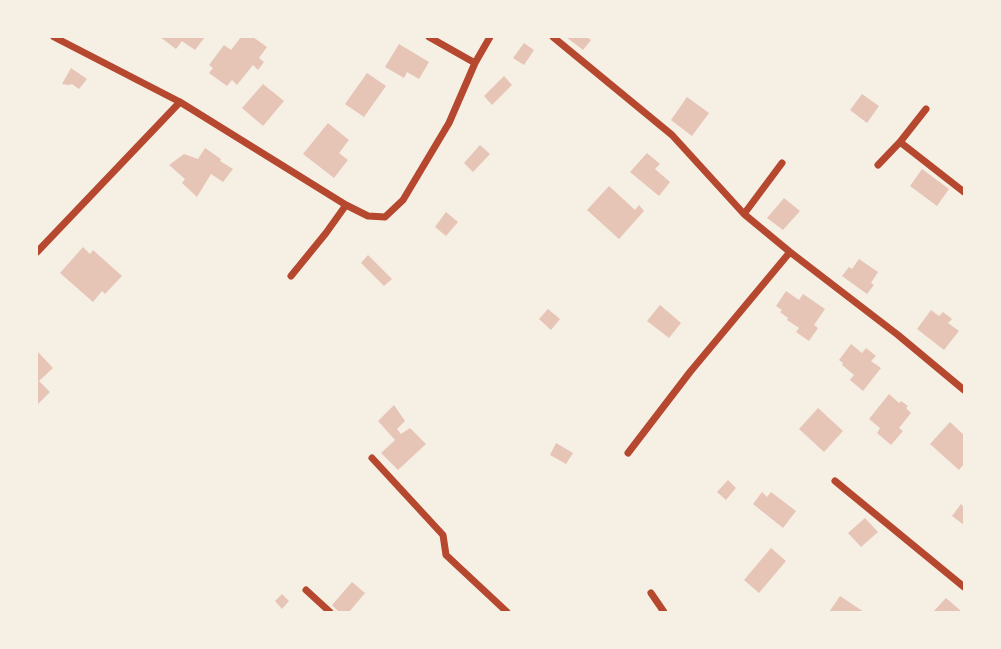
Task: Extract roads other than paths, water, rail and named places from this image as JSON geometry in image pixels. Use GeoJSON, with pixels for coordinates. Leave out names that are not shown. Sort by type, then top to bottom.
{"type":"FeatureCollection","features":[{"type":"Feature","properties":{"kind":"street"},"geometry":{"type":"LineString","coordinates":[[54,37],[180,102],[346,205],[368,216],[385,217],[403,200],[449,124],[475,63],[490,37]]}},
{"type":"Feature","properties":{"kind":"street"},"geometry":{"type":"LineString","coordinates":[[429,37],[475,63]]}},
{"type":"Feature","properties":{"kind":"street"},"geometry":{"type":"LineString","coordinates":[[553,37],[672,135],[744,214],[964,390]]}},
{"type":"Feature","properties":{"kind":"street"},"geometry":{"type":"LineString","coordinates":[[37,252],[180,102]]}},
{"type":"Feature","properties":{"kind":"street"},"geometry":{"type":"LineString","coordinates":[[877,165],[900,142],[926,109]]}},
{"type":"Feature","properties":{"kind":"street"},"geometry":{"type":"LineString","coordinates":[[900,142],[964,192]]}},
{"type":"Feature","properties":{"kind":"street"},"geometry":{"type":"LineString","coordinates":[[744,214],[782,163]]}},
{"type":"Feature","properties":{"kind":"street"},"geometry":{"type":"LineString","coordinates":[[291,276],[346,205]]}},
{"type":"Feature","properties":{"kind":"street"},"geometry":{"type":"LineString","coordinates":[[628,453],[690,372],[790,252]]}},
{"type":"Feature","properties":{"kind":"street"},"geometry":{"type":"LineString","coordinates":[[372,458],[443,535],[446,555],[507,612]]}},
{"type":"Feature","properties":{"kind":"street"},"geometry":{"type":"LineString","coordinates":[[835,481],[964,587]]}},
{"type":"Feature","properties":{"kind":"street"},"geometry":{"type":"LineString","coordinates":[[306,590],[330,612]]}},
{"type":"Feature","properties":{"kind":"street"},"geometry":{"type":"LineString","coordinates":[[651,593],[664,612]]}}]}
